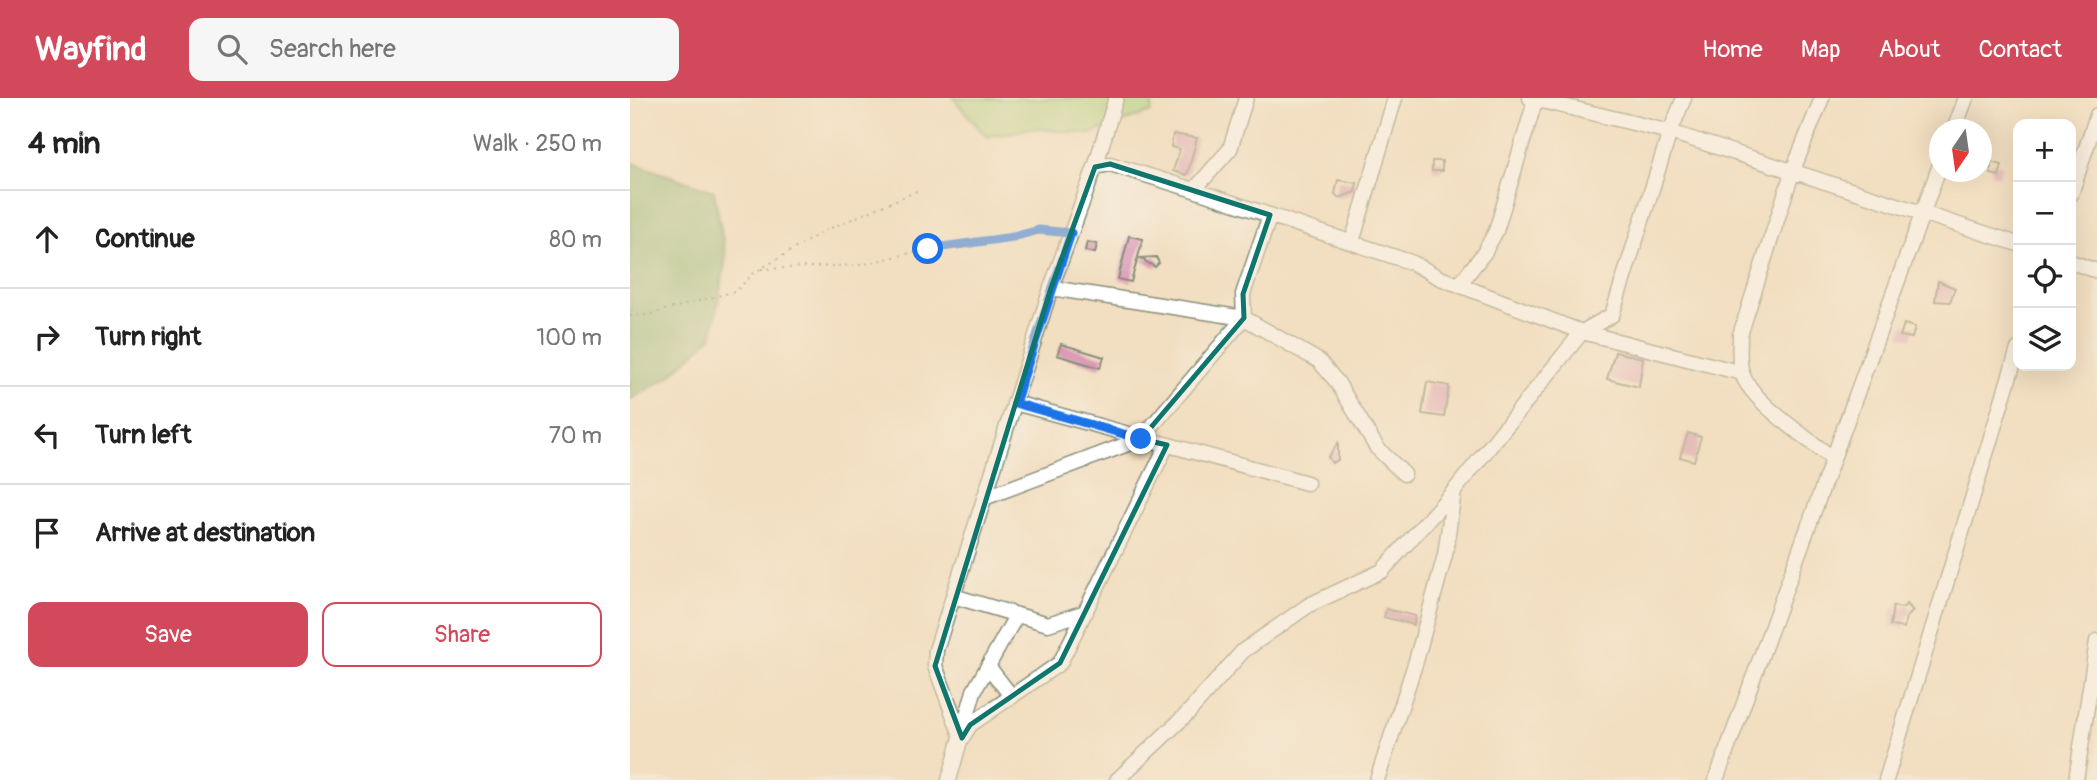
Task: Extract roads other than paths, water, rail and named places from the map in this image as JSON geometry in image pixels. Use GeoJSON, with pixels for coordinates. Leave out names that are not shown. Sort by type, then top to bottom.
{"type":"FeatureCollection","features":[{"type":"Feature","properties":{"kind":"street"},"geometry":{"type":"LineString","coordinates":[[962,738],[934,666],[936,650],[1051,288],[1096,167],[1116,98]]}},
{"type":"Feature","properties":{"kind":"street"},"geometry":{"type":"LineString","coordinates":[[1194,190],[1230,149],[1246,98]]}},
{"type":"Feature","properties":{"kind":"street"},"geometry":{"type":"LineString","coordinates":[[1352,242],[1395,98]]}},
{"type":"Feature","properties":{"kind":"street"},"geometry":{"type":"LineString","coordinates":[[1117,780],[1187,714],[1243,651],[1309,605],[1382,570],[1454,491],[1582,332],[1612,315],[1670,132],[1684,98]]}},
{"type":"Feature","properties":{"kind":"street"},"geometry":{"type":"LineString","coordinates":[[1822,98],[1793,170],[1740,335],[1742,373],[1753,392],[1832,458]]}},
{"type":"Feature","properties":{"kind":"street"},"geometry":{"type":"LineString","coordinates":[[1958,119],[1966,98]]}},
{"type":"Feature","properties":{"kind":"street"},"geometry":{"type":"LineString","coordinates":[[1459,285],[1484,253],[1496,231],[1534,99],[1670,132],[2013,242]]}},
{"type":"Feature","properties":{"kind":"street"},"geometry":{"type":"LineString","coordinates":[[2075,182],[2097,115]]}},
{"type":"Feature","properties":{"kind":"street"},"geometry":{"type":"LineString","coordinates":[[1096,167],[1110,164],[1413,262],[1459,285],[1582,332],[1742,373]]}},
{"type":"Feature","properties":{"kind":"street"},"geometry":{"type":"LineString","coordinates":[[1716,780],[1932,182]]}},
{"type":"Feature","properties":{"kind":"street"},"geometry":{"type":"LineString","coordinates":[[984,498],[1141,439],[1244,318],[1242,294],[1270,215]]}},
{"type":"Feature","properties":{"kind":"street"},"geometry":{"type":"LineString","coordinates":[[2076,264],[2097,271]]}},
{"type":"Feature","properties":{"kind":"street"},"geometry":{"type":"LineString","coordinates":[[1051,288],[1244,318],[1319,361],[1338,382],[1377,448],[1404,474]]}},
{"type":"Feature","properties":{"kind":"street"},"geometry":{"type":"LineString","coordinates":[[1886,780],[2013,365]]}},
{"type":"Feature","properties":{"kind":"street"},"geometry":{"type":"LineString","coordinates":[[1015,403],[1307,483]]}},
{"type":"Feature","properties":{"kind":"street"},"geometry":{"type":"LineString","coordinates":[[962,738],[970,725],[1060,663],[1167,445]]}},
{"type":"Feature","properties":{"kind":"street"},"geometry":{"type":"LineString","coordinates":[[1377,780],[1416,660],[1445,555],[1454,491]]}},
{"type":"Feature","properties":{"kind":"street"},"geometry":{"type":"LineString","coordinates":[[953,596],[1048,624],[1086,612]]}},
{"type":"Feature","properties":{"kind":"street"},"geometry":{"type":"LineString","coordinates":[[949,780],[974,691],[1016,616]]}},
{"type":"Feature","properties":{"kind":"street"},"geometry":{"type":"LineString","coordinates":[[2076,780],[2097,641]]}},
{"type":"Feature","properties":{"kind":"street"},"geometry":{"type":"LineString","coordinates":[[988,666],[1012,697]]}}]}
